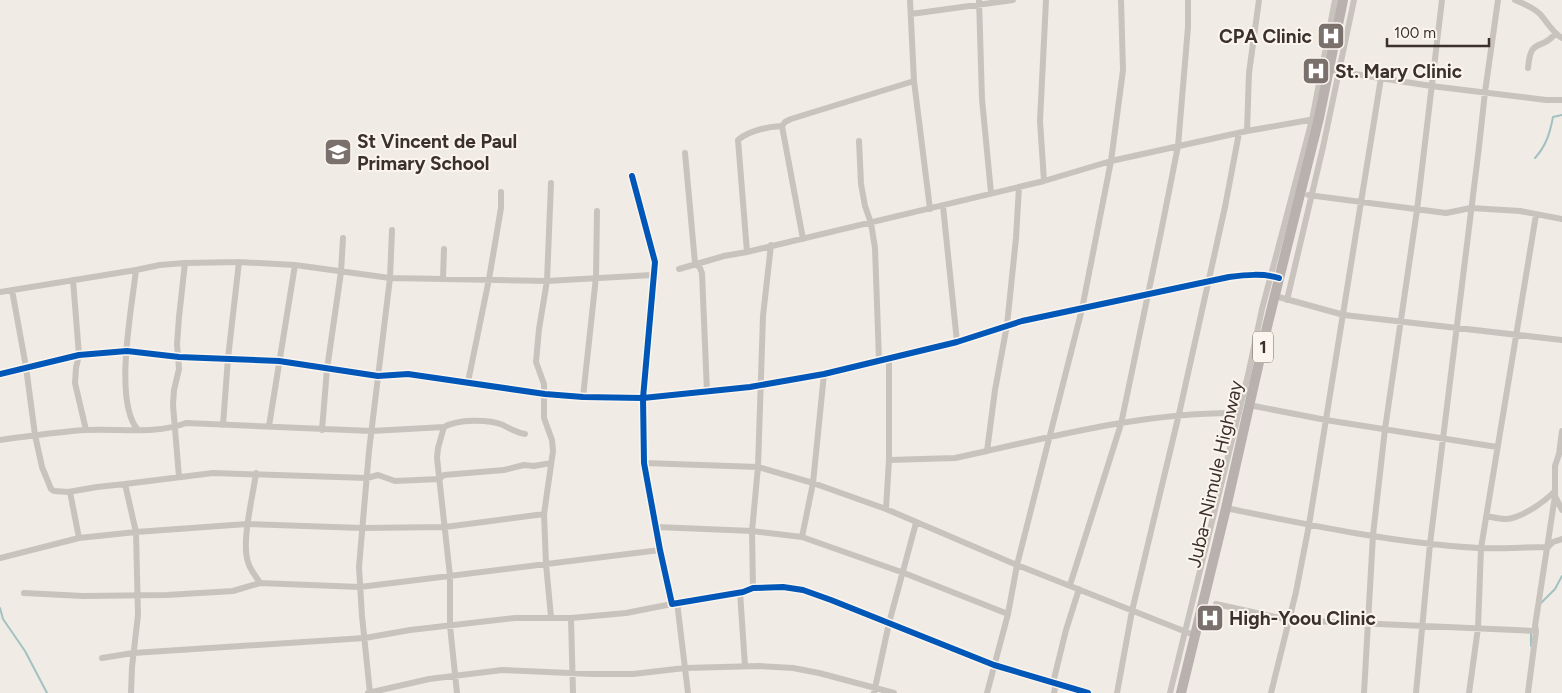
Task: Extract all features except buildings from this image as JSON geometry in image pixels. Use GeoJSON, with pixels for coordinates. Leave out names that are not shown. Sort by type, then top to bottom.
{"type":"FeatureCollection","features":[{"type":"Feature","properties":{"kind":"main road","name":"Juba–Nimule Highway"},"geometry":{"type":"LineString","coordinates":[[1181,693],[1189,634],[1226,508],[1275,296],[1275,276],[1306,194],[1315,119],[1334,70],[1343,0]]}},
{"type":"Feature","properties":{"kind":"street"},"geometry":{"type":"LineString","coordinates":[[910,0],[914,81],[930,209]]}},
{"type":"Feature","properties":{"kind":"street"},"geometry":{"type":"LineString","coordinates":[[911,14],[979,2],[1014,0]]}},
{"type":"Feature","properties":{"kind":"street"},"geometry":{"type":"LineString","coordinates":[[1044,181],[1040,121],[1046,0]]}},
{"type":"Feature","properties":{"kind":"street"},"geometry":{"type":"LineString","coordinates":[[987,693],[1008,614],[1017,565],[1082,308],[1111,161],[1123,70],[1121,0]]}},
{"type":"Feature","properties":{"kind":"street"},"geometry":{"type":"LineString","coordinates":[[1070,585],[1121,424],[1149,293],[1178,146],[1188,27],[1188,0]]}},
{"type":"Feature","properties":{"kind":"street"},"geometry":{"type":"LineString","coordinates":[[1117,693],[1132,611],[1243,132],[1259,0]]}},
{"type":"Feature","properties":{"kind":"street"},"geometry":{"type":"LineString","coordinates":[[1170,693],[1189,634],[1239,413],[1315,119],[1335,0]]}},
{"type":"Feature","properties":{"kind":"street"},"geometry":{"type":"LineString","coordinates":[[1287,300],[1306,194],[1323,147],[1334,70],[1354,0]]}},
{"type":"Feature","properties":{"kind":"street"},"geometry":{"type":"LineString","coordinates":[[1364,693],[1373,535],[1384,429],[1417,210],[1442,0]]}},
{"type":"Feature","properties":{"kind":"street"},"geometry":{"type":"LineString","coordinates":[[1415,693],[1430,544],[1498,0]]}},
{"type":"Feature","properties":{"kind":"street"},"geometry":{"type":"LineString","coordinates":[[1515,0],[1531,7],[1541,15],[1555,34],[1562,38]]}},
{"type":"Feature","properties":{"kind":"street"},"geometry":{"type":"LineString","coordinates":[[979,2],[982,99],[991,193]]}},
{"type":"Feature","properties":{"kind":"street"},"geometry":{"type":"LineString","coordinates":[[1528,68],[1529,58],[1534,46],[1539,43],[1546,43],[1555,34]]}},
{"type":"Feature","properties":{"kind":"street"},"geometry":{"type":"LineString","coordinates":[[1334,70],[1432,86],[1546,100],[1562,100]]}},
{"type":"Feature","properties":{"kind":"street"},"geometry":{"type":"LineString","coordinates":[[1271,693],[1309,525],[1381,78]]}},
{"type":"Feature","properties":{"kind":"street"},"geometry":{"type":"LineString","coordinates":[[747,252],[738,140],[753,132],[782,126],[791,119],[914,81]]}},
{"type":"Feature","properties":{"kind":"street"},"geometry":{"type":"LineString","coordinates":[[679,269],[695,263],[872,223],[1044,181],[1111,161],[1243,132],[1315,119]]}},
{"type":"Feature","properties":{"kind":"street"},"geometry":{"type":"LineString","coordinates":[[782,126],[803,238]]}},
{"type":"Feature","properties":{"kind":"street"},"geometry":{"type":"LineString","coordinates":[[859,142],[861,184],[865,206],[872,223],[875,248],[879,360]]}},
{"type":"Feature","properties":{"kind":"street"},"geometry":{"type":"LineString","coordinates":[[684,153],[695,263],[702,273],[707,392]]}},
{"type":"Feature","properties":{"kind":"street"},"geometry":{"type":"LineString","coordinates":[[632,176],[655,262],[652,275],[643,398],[644,463],[660,550],[675,603],[688,693]]}},
{"type":"Feature","properties":{"kind":"street"},"geometry":{"type":"LineString","coordinates":[[551,183],[547,281],[536,362],[544,382],[544,418],[552,440],[553,451],[544,514],[551,618]]}},
{"type":"Feature","properties":{"kind":"street"},"geometry":{"type":"LineString","coordinates":[[987,451],[995,390],[1007,325],[1019,187]]}},
{"type":"Feature","properties":{"kind":"street"},"geometry":{"type":"LineString","coordinates":[[468,382],[501,208],[501,192]]}},
{"type":"Feature","properties":{"kind":"street"},"geometry":{"type":"LineString","coordinates":[[1306,194],[1446,213],[1471,208],[1520,211],[1562,219]]}},
{"type":"Feature","properties":{"kind":"street"},"geometry":{"type":"LineString","coordinates":[[943,206],[957,342]]}},
{"type":"Feature","properties":{"kind":"street"},"geometry":{"type":"LineString","coordinates":[[583,397],[596,278],[597,211]]}},
{"type":"Feature","properties":{"kind":"street"},"geometry":{"type":"LineString","coordinates":[[1469,693],[1478,628],[1481,548],[1536,215]]}},
{"type":"Feature","properties":{"kind":"street"},"geometry":{"type":"LineString","coordinates":[[392,230],[390,278],[372,431],[359,567],[369,693],[406,683],[455,674],[502,670],[633,674],[685,668],[745,666],[793,668],[875,690],[894,693]]}},
{"type":"Feature","properties":{"kind":"street"},"geometry":{"type":"LineString","coordinates":[[322,430],[327,369],[341,272],[343,238]]}},
{"type":"Feature","properties":{"kind":"street"},"geometry":{"type":"LineString","coordinates":[[753,588],[752,530],[758,467],[763,316],[771,245]]}},
{"type":"Feature","properties":{"kind":"street"},"geometry":{"type":"LineString","coordinates":[[444,249],[444,278]]}},
{"type":"Feature","properties":{"kind":"street"},"geometry":{"type":"LineString","coordinates":[[0,292],[160,265],[185,263],[239,262],[295,265],[390,278],[547,281],[652,275]]}},
{"type":"Feature","properties":{"kind":"street"},"geometry":{"type":"LineString","coordinates":[[223,424],[228,358],[239,262]]}},
{"type":"Feature","properties":{"kind":"street"},"geometry":{"type":"LineString","coordinates":[[179,478],[174,428],[174,390],[179,369],[177,344],[178,318],[185,263]]}},
{"type":"Feature","properties":{"kind":"street"},"geometry":{"type":"LineString","coordinates":[[269,426],[295,265]]}},
{"type":"Feature","properties":{"kind":"street"},"geometry":{"type":"LineString","coordinates":[[136,270],[127,351],[126,399],[130,419],[138,430]]}},
{"type":"Feature","properties":{"kind":"street"},"geometry":{"type":"LineString","coordinates":[[0,374],[79,355],[127,351],[179,357],[279,361],[378,376],[408,374],[545,394],[643,398],[761,385],[824,374],[957,342],[1007,325],[1149,293],[1238,276],[1275,276]]}},
{"type":"Feature","properties":{"kind":"street"},"geometry":{"type":"LineString","coordinates":[[73,280],[79,355],[75,383],[86,430]]}},
{"type":"Feature","properties":{"kind":"street"},"geometry":{"type":"LineString","coordinates":[[12,290],[26,367],[35,435],[42,467],[51,488],[59,493],[212,473],[367,478],[383,475],[395,481],[439,479],[444,475],[504,470],[524,465],[534,466],[551,463]]}},
{"type":"Feature","properties":{"kind":"street"},"geometry":{"type":"LineString","coordinates":[[1275,296],[1344,315],[1562,340]]}},
{"type":"Feature","properties":{"kind":"street"},"geometry":{"type":"LineString","coordinates":[[886,509],[889,460],[889,357]]}},
{"type":"Feature","properties":{"kind":"street"},"geometry":{"type":"LineString","coordinates":[[802,537],[813,483],[824,374]]}},
{"type":"Feature","properties":{"kind":"street"},"geometry":{"type":"LineString","coordinates":[[1250,405],[1326,420],[1497,447]]}},
{"type":"Feature","properties":{"kind":"street"},"geometry":{"type":"LineString","coordinates":[[889,460],[955,458],[1049,437],[1179,414],[1239,413]]}},
{"type":"Feature","properties":{"kind":"street"},"geometry":{"type":"LineString","coordinates":[[0,440],[86,430],[174,428],[186,424],[372,431],[444,428],[464,421],[503,425],[525,434]]}},
{"type":"Feature","properties":{"kind":"street"},"geometry":{"type":"LineString","coordinates":[[444,428],[438,448],[439,479],[450,576],[450,626],[457,693]]}},
{"type":"Feature","properties":{"kind":"street"},"geometry":{"type":"LineString","coordinates":[[1528,693],[1535,626],[1548,547],[1555,466],[1560,454],[1562,431]]}},
{"type":"Feature","properties":{"kind":"street"},"geometry":{"type":"LineString","coordinates":[[644,463],[758,467],[813,483],[886,509],[1017,565],[1189,634]]}},
{"type":"Feature","properties":{"kind":"street"},"geometry":{"type":"LineString","coordinates":[[256,473],[247,524],[246,557],[248,564],[260,583]]}},
{"type":"Feature","properties":{"kind":"street"},"geometry":{"type":"LineString","coordinates":[[125,484],[136,532],[138,596],[137,634],[133,653],[131,693]]}},
{"type":"Feature","properties":{"kind":"street"},"geometry":{"type":"LineString","coordinates":[[70,492],[79,538]]}},
{"type":"Feature","properties":{"kind":"street"},"geometry":{"type":"LineString","coordinates":[[1486,516],[1505,519],[1515,517],[1554,494]]}},
{"type":"Feature","properties":{"kind":"street"},"geometry":{"type":"LineString","coordinates":[[1554,494],[1562,510]]}},
{"type":"Feature","properties":{"kind":"street"},"geometry":{"type":"LineString","coordinates":[[1226,508],[1309,525],[1430,544],[1481,548],[1548,547],[1553,542],[1562,539]]}},
{"type":"Feature","properties":{"kind":"street"},"geometry":{"type":"LineString","coordinates":[[0,558],[79,538],[136,532],[247,524],[362,528],[445,527],[544,514]]}},
{"type":"Feature","properties":{"kind":"street"},"geometry":{"type":"LineString","coordinates":[[875,690],[889,623],[916,523]]}},
{"type":"Feature","properties":{"kind":"street"},"geometry":{"type":"LineString","coordinates":[[657,527],[752,530],[802,537],[904,573],[1008,614]]}},
{"type":"Feature","properties":{"kind":"street"},"geometry":{"type":"LineString","coordinates":[[24,593],[138,596],[232,591],[260,583],[360,587],[660,550]]}},
{"type":"Feature","properties":{"kind":"street"},"geometry":{"type":"LineString","coordinates":[[102,658],[133,653],[364,638],[515,618],[571,618],[626,613],[753,588],[783,587],[803,590],[994,665],[1088,693]]}},
{"type":"Feature","properties":{"kind":"street"},"geometry":{"type":"LineString","coordinates":[[1054,693],[1054,683],[1066,630],[1079,589]]}},
{"type":"Feature","properties":{"kind":"street"},"geometry":{"type":"LineString","coordinates":[[740,592],[745,666]]}},
{"type":"Feature","properties":{"kind":"street"},"geometry":{"type":"LineString","coordinates":[[1216,604],[1289,620],[1536,630]]}},
{"type":"Feature","properties":{"kind":"street"},"geometry":{"type":"LineString","coordinates":[[571,618],[573,693]]}},
{"type":"Feature","properties":{"kind":"waterway"},"geometry":{"type":"LineString","coordinates":[[1535,158],[1547,139],[1553,117],[1562,115]]}},
{"type":"Feature","properties":{"kind":"waterway"},"geometry":{"type":"LineString","coordinates":[[1541,603],[1555,589],[1562,576]]}},
{"type":"Feature","properties":{"kind":"waterway"},"geometry":{"type":"LineString","coordinates":[[0,608],[3,619],[25,651],[47,693]]}},
{"type":"Feature","properties":{"kind":"waterway"},"geometry":{"type":"LineString","coordinates":[[1531,633],[1531,646]]}},
{"type":"Feature","properties":{"kind":"cycle path"},"geometry":{"type":"LineString","coordinates":[[632,176],[655,262],[643,398],[644,463],[672,604],[743,592],[753,588],[783,587],[803,590],[994,665],[1088,693]]}},
{"type":"Feature","properties":{"kind":"cycle path"},"geometry":{"type":"LineString","coordinates":[[0,374],[79,355],[127,351],[179,357],[279,361],[378,376],[408,374],[545,394],[643,398],[750,387],[824,374],[957,342],[1022,321],[1229,277],[1260,275],[1279,278]]}},
{"type":"Feature","properties":{"kind":"place","name":"CPA Clinic"},"geometry":{"type":"Point","coordinates":[1331,36]}},
{"type":"Feature","properties":{"kind":"place","name":"St. Mary Clinic"},"geometry":{"type":"Point","coordinates":[1316,71]}},
{"type":"Feature","properties":{"kind":"place","name":"St Vincent de Paul Primary School"},"geometry":{"type":"Point","coordinates":[338,152]}},
{"type":"Feature","properties":{"kind":"place","name":"High-Yoou Clinic"},"geometry":{"type":"Point","coordinates":[1210,618]}}]}
